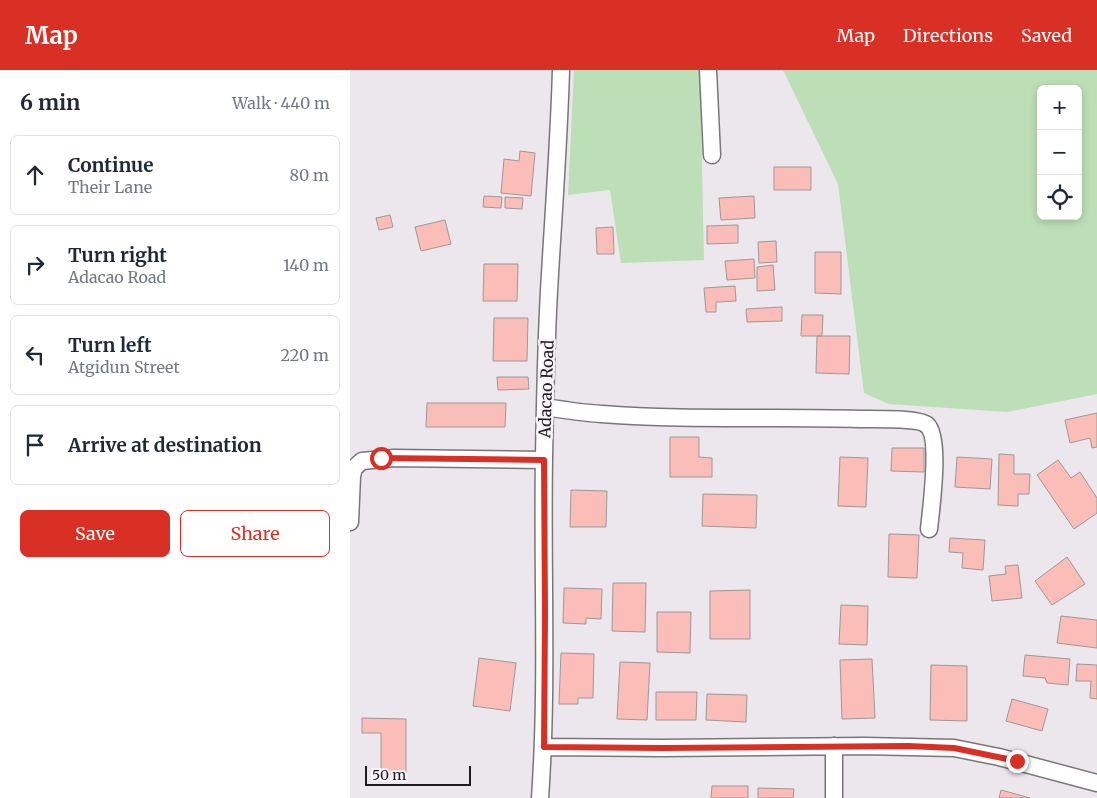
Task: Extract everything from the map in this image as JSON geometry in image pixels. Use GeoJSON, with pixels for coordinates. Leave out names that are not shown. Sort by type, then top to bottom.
{"type":"FeatureCollection","features":[{"type":"Feature","properties":{"kind":"street","name":"Adacao Road"},"geometry":{"type":"LineString","coordinates":[[540,798],[544,747],[544,460],[550,276],[560,117],[561,70]]}},
{"type":"Feature","properties":{"kind":"street"},"geometry":{"type":"LineString","coordinates":[[708,70],[712,155]]}},
{"type":"Feature","properties":{"kind":"street"},"geometry":{"type":"LineString","coordinates":[[546,407],[602,414],[719,418],[814,417],[898,420],[924,423],[931,430],[935,454],[929,529]]}},
{"type":"Feature","properties":{"kind":"street"},"geometry":{"type":"LineString","coordinates":[[350,522],[352,476],[354,468],[362,461],[394,458],[544,460]]}},
{"type":"Feature","properties":{"kind":"street"},"geometry":{"type":"LineString","coordinates":[[834,746],[834,798]]}},
{"type":"Feature","properties":{"kind":"street"},"geometry":{"type":"LineString","coordinates":[[544,747],[886,746],[954,748],[999,757],[1097,783]]}},
{"type":"Feature","properties":{"kind":"green space"},"geometry":{"type":"Polygon","coordinates":[[[574,70],[700,70],[704,260],[621,263],[610,190],[568,195],[574,70]]]}},
{"type":"Feature","properties":{"kind":"green space"},"geometry":{"type":"Polygon","coordinates":[[[783,70],[1097,70],[1097,394],[1007,412],[889,404],[864,393],[838,184],[783,70]]]}},
{"type":"Feature","properties":{"kind":"building"},"geometry":{"type":"Polygon","coordinates":[[[520,151],[535,153],[531,196],[501,193],[504,159],[519,161],[520,151]]]}},
{"type":"Feature","properties":{"kind":"building"},"geometry":{"type":"Polygon","coordinates":[[[774,167],[811,167],[811,190],[774,190],[774,167]]]}},
{"type":"Feature","properties":{"kind":"building"},"geometry":{"type":"Polygon","coordinates":[[[484,196],[502,197],[501,208],[483,207],[484,196]]]}},
{"type":"Feature","properties":{"kind":"building"},"geometry":{"type":"Polygon","coordinates":[[[754,196],[755,218],[721,220],[719,198],[754,196]]]}},
{"type":"Feature","properties":{"kind":"building"},"geometry":{"type":"Polygon","coordinates":[[[505,197],[523,198],[522,209],[505,208],[505,197]]]}},
{"type":"Feature","properties":{"kind":"building"},"geometry":{"type":"Polygon","coordinates":[[[390,215],[393,227],[379,230],[376,218],[390,215]]]}},
{"type":"Feature","properties":{"kind":"building"},"geometry":{"type":"Polygon","coordinates":[[[445,220],[451,244],[421,251],[415,227],[445,220]]]}},
{"type":"Feature","properties":{"kind":"building"},"geometry":{"type":"Polygon","coordinates":[[[738,225],[738,243],[707,244],[707,226],[738,225]]]}},
{"type":"Feature","properties":{"kind":"building"},"geometry":{"type":"Polygon","coordinates":[[[613,227],[614,254],[597,254],[596,228],[613,227]]]}},
{"type":"Feature","properties":{"kind":"building"},"geometry":{"type":"Polygon","coordinates":[[[776,241],[777,262],[759,263],[758,242],[776,241]]]}},
{"type":"Feature","properties":{"kind":"building"},"geometry":{"type":"Polygon","coordinates":[[[815,252],[841,252],[841,294],[815,293],[815,252]]]}},
{"type":"Feature","properties":{"kind":"building"},"geometry":{"type":"Polygon","coordinates":[[[754,259],[755,278],[727,280],[725,261],[754,259]]]}},
{"type":"Feature","properties":{"kind":"building"},"geometry":{"type":"Polygon","coordinates":[[[484,264],[518,264],[517,301],[483,301],[484,264]]]}},
{"type":"Feature","properties":{"kind":"building"},"geometry":{"type":"Polygon","coordinates":[[[773,265],[775,290],[757,291],[757,267],[773,265]]]}},
{"type":"Feature","properties":{"kind":"building"},"geometry":{"type":"Polygon","coordinates":[[[735,286],[736,301],[716,302],[716,312],[706,312],[704,288],[735,286]]]}},
{"type":"Feature","properties":{"kind":"building"},"geometry":{"type":"Polygon","coordinates":[[[782,307],[782,321],[747,322],[746,309],[782,307]]]}},
{"type":"Feature","properties":{"kind":"building"},"geometry":{"type":"Polygon","coordinates":[[[802,315],[823,315],[822,336],[801,336],[802,315]]]}},
{"type":"Feature","properties":{"kind":"building"},"geometry":{"type":"Polygon","coordinates":[[[494,318],[528,318],[527,361],[493,361],[494,318]]]}},
{"type":"Feature","properties":{"kind":"building"},"geometry":{"type":"Polygon","coordinates":[[[817,336],[850,336],[849,374],[816,373],[817,336]]]}},
{"type":"Feature","properties":{"kind":"building"},"geometry":{"type":"Polygon","coordinates":[[[497,377],[528,377],[529,389],[498,390],[497,377]]]}},
{"type":"Feature","properties":{"kind":"building"},"geometry":{"type":"Polygon","coordinates":[[[427,403],[506,403],[505,427],[426,427],[427,403]]]}},
{"type":"Feature","properties":{"kind":"building"},"geometry":{"type":"Polygon","coordinates":[[[1097,413],[1097,447],[1092,448],[1090,438],[1070,443],[1065,420],[1097,413]]]}},
{"type":"Feature","properties":{"kind":"building"},"geometry":{"type":"Polygon","coordinates":[[[670,437],[699,437],[699,457],[712,458],[712,477],[670,477],[670,437]]]}},
{"type":"Feature","properties":{"kind":"building"},"geometry":{"type":"Polygon","coordinates":[[[892,448],[924,448],[924,472],[891,471],[892,448]]]}},
{"type":"Feature","properties":{"kind":"building"},"geometry":{"type":"Polygon","coordinates":[[[999,454],[1014,455],[1014,474],[1030,474],[1029,494],[1018,494],[1018,506],[998,505],[999,454]]]}},
{"type":"Feature","properties":{"kind":"building"},"geometry":{"type":"Polygon","coordinates":[[[840,457],[868,458],[866,507],[838,506],[840,457]]]}},
{"type":"Feature","properties":{"kind":"building"},"geometry":{"type":"Polygon","coordinates":[[[957,457],[992,459],[990,489],[955,487],[957,457]]]}},
{"type":"Feature","properties":{"kind":"building"},"geometry":{"type":"Polygon","coordinates":[[[1058,460],[1071,478],[1080,472],[1097,498],[1097,513],[1074,529],[1037,475],[1058,460]]]}},
{"type":"Feature","properties":{"kind":"building"},"geometry":{"type":"Polygon","coordinates":[[[571,490],[607,491],[606,527],[570,527],[571,490]]]}},
{"type":"Feature","properties":{"kind":"building"},"geometry":{"type":"Polygon","coordinates":[[[703,494],[757,495],[756,528],[702,526],[703,494]]]}},
{"type":"Feature","properties":{"kind":"building"},"geometry":{"type":"Polygon","coordinates":[[[889,534],[919,535],[917,578],[888,577],[889,534]]]}},
{"type":"Feature","properties":{"kind":"building"},"geometry":{"type":"Polygon","coordinates":[[[950,538],[985,540],[983,570],[962,568],[963,553],[949,552],[950,538]]]}},
{"type":"Feature","properties":{"kind":"building"},"geometry":{"type":"Polygon","coordinates":[[[1067,557],[1085,584],[1052,605],[1035,581],[1067,557]]]}},
{"type":"Feature","properties":{"kind":"building"},"geometry":{"type":"Polygon","coordinates":[[[1018,565],[1022,598],[992,601],[989,576],[1006,574],[1005,566],[1018,565]]]}},
{"type":"Feature","properties":{"kind":"building"},"geometry":{"type":"Polygon","coordinates":[[[613,583],[646,583],[645,632],[612,631],[613,583]]]}},
{"type":"Feature","properties":{"kind":"building"},"geometry":{"type":"Polygon","coordinates":[[[564,588],[602,589],[601,619],[586,618],[586,624],[563,623],[564,588]]]}},
{"type":"Feature","properties":{"kind":"building"},"geometry":{"type":"Polygon","coordinates":[[[750,590],[750,639],[710,639],[710,591],[750,590]]]}},
{"type":"Feature","properties":{"kind":"building"},"geometry":{"type":"Polygon","coordinates":[[[841,605],[868,606],[867,645],[839,644],[841,605]]]}},
{"type":"Feature","properties":{"kind":"building"},"geometry":{"type":"Polygon","coordinates":[[[657,612],[691,612],[690,653],[657,652],[657,612]]]}},
{"type":"Feature","properties":{"kind":"building"},"geometry":{"type":"Polygon","coordinates":[[[1061,616],[1097,620],[1097,648],[1057,643],[1061,616]]]}},
{"type":"Feature","properties":{"kind":"building"},"geometry":{"type":"Polygon","coordinates":[[[561,653],[594,654],[593,698],[578,698],[578,704],[559,704],[561,653]]]}},
{"type":"Feature","properties":{"kind":"building"},"geometry":{"type":"Polygon","coordinates":[[[1025,655],[1070,659],[1068,685],[1047,683],[1045,678],[1023,676],[1025,655]]]}},
{"type":"Feature","properties":{"kind":"building"},"geometry":{"type":"Polygon","coordinates":[[[479,658],[516,663],[510,711],[473,706],[479,658]]]}},
{"type":"Feature","properties":{"kind":"building"},"geometry":{"type":"Polygon","coordinates":[[[872,659],[875,718],[842,719],[840,660],[872,659]]]}},
{"type":"Feature","properties":{"kind":"building"},"geometry":{"type":"Polygon","coordinates":[[[620,662],[650,663],[647,720],[617,719],[620,662]]]}},
{"type":"Feature","properties":{"kind":"building"},"geometry":{"type":"Polygon","coordinates":[[[1077,664],[1097,665],[1097,699],[1090,698],[1091,681],[1076,681],[1077,664]]]}},
{"type":"Feature","properties":{"kind":"building"},"geometry":{"type":"Polygon","coordinates":[[[931,665],[967,666],[967,721],[930,720],[931,665]]]}},
{"type":"Feature","properties":{"kind":"building"},"geometry":{"type":"Polygon","coordinates":[[[656,692],[697,692],[696,720],[656,720],[656,692]]]}},
{"type":"Feature","properties":{"kind":"building"},"geometry":{"type":"Polygon","coordinates":[[[707,694],[747,695],[746,722],[706,720],[707,694]]]}},
{"type":"Feature","properties":{"kind":"building"},"geometry":{"type":"Polygon","coordinates":[[[1012,699],[1048,709],[1042,731],[1006,721],[1012,699]]]}},
{"type":"Feature","properties":{"kind":"building"},"geometry":{"type":"Polygon","coordinates":[[[362,718],[406,719],[406,774],[381,774],[381,733],[362,733],[362,718]]]}},
{"type":"Feature","properties":{"kind":"building"},"geometry":{"type":"Polygon","coordinates":[[[712,786],[748,786],[748,798],[711,798],[712,786]]]}},
{"type":"Feature","properties":{"kind":"building"},"geometry":{"type":"Polygon","coordinates":[[[758,788],[794,789],[793,798],[758,798],[758,788]]]}},
{"type":"Feature","properties":{"kind":"building"},"geometry":{"type":"Polygon","coordinates":[[[1001,790],[1030,798],[999,798],[1001,790]]]}},
{"type":"Feature","properties":{"kind":"route"},"geometry":{"type":"LineString","coordinates":[[381,458],[544,460],[544,747],[908,746],[954,748],[1017,761]]}}]}
